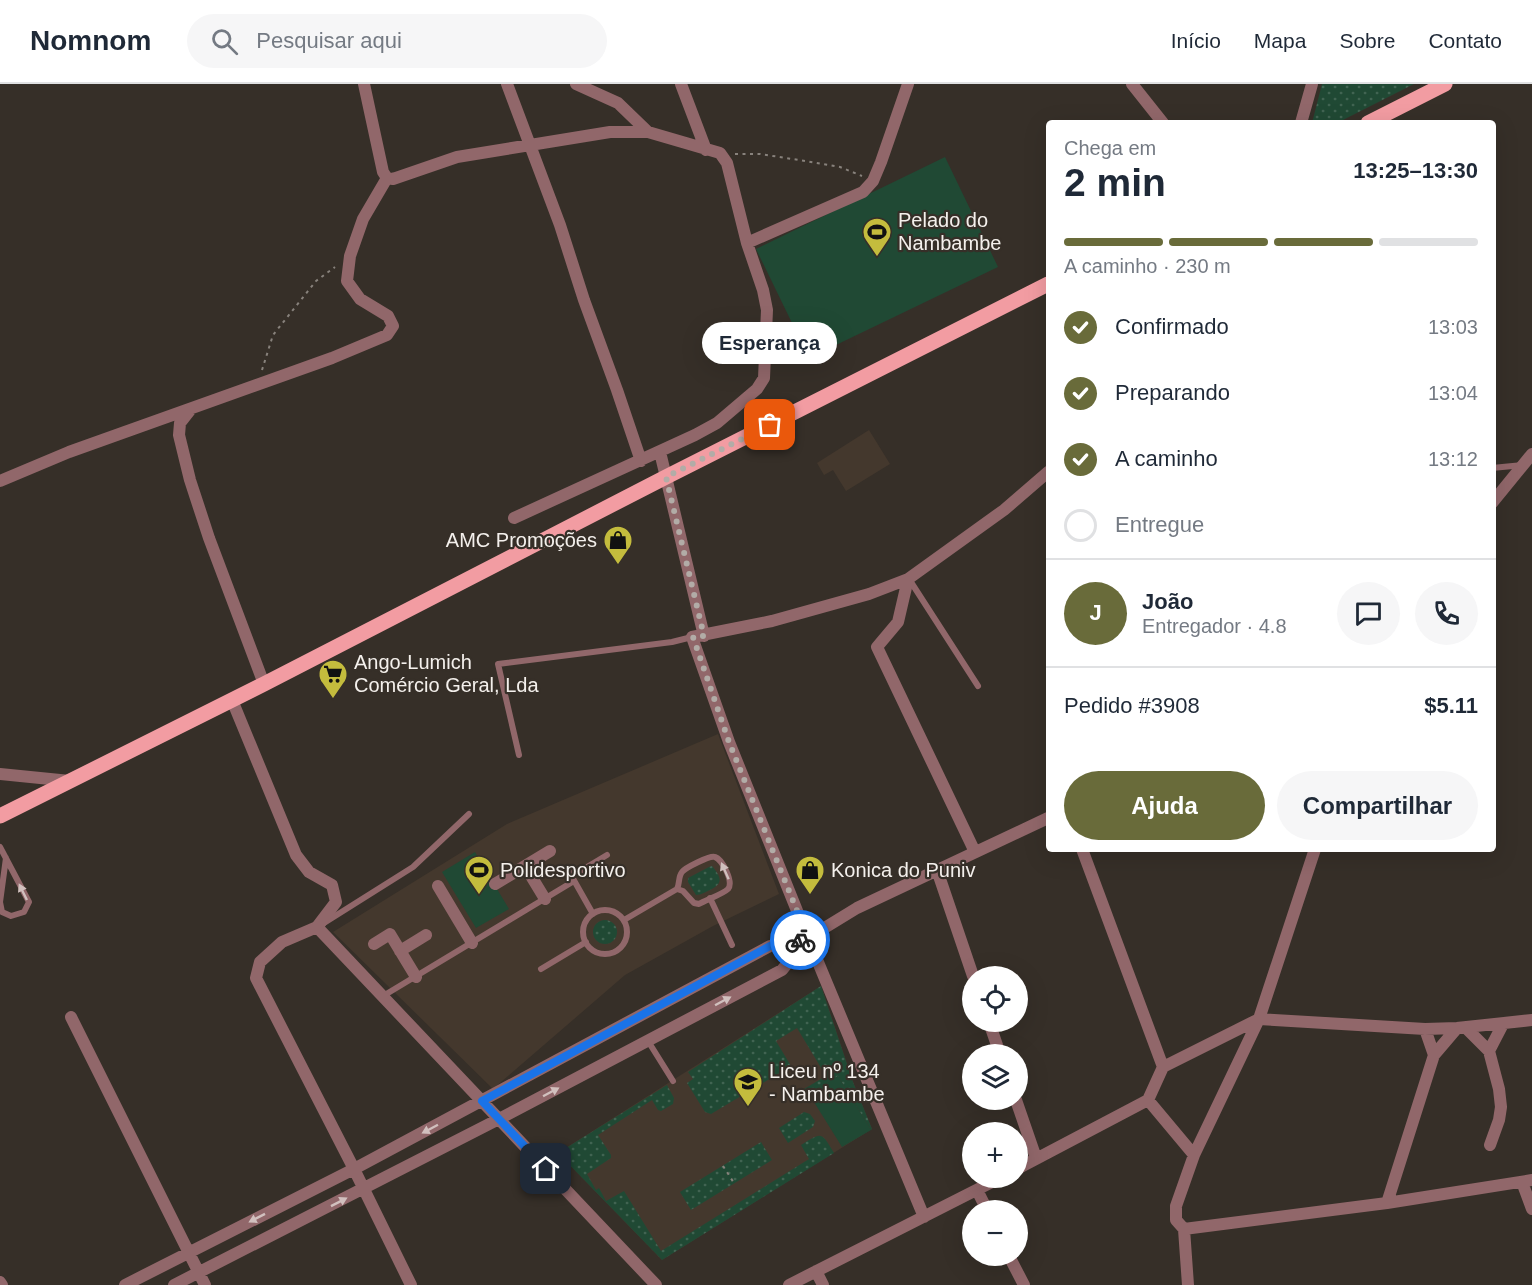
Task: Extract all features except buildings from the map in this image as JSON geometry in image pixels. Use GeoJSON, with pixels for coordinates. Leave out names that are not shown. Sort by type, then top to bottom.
{"type":"FeatureCollection","features":[{"type":"Feature","properties":{"kind":"main road"},"geometry":{"type":"LineString","coordinates":[[1379,120],[1445,84]]}},
{"type":"Feature","properties":{"kind":"main road"},"geometry":{"type":"LineString","coordinates":[[0,816],[1046,285]]}},
{"type":"Feature","properties":{"kind":"street"},"geometry":{"type":"LineString","coordinates":[[364,84],[383,172],[387,178]]}},
{"type":"Feature","properties":{"kind":"street"},"geometry":{"type":"LineString","coordinates":[[507,84],[560,225],[641,461]]}},
{"type":"Feature","properties":{"kind":"street"},"geometry":{"type":"LineString","coordinates":[[576,84],[618,103],[648,132]]}},
{"type":"Feature","properties":{"kind":"street"},"geometry":{"type":"LineString","coordinates":[[681,84],[706,150]]}},
{"type":"Feature","properties":{"kind":"street"},"geometry":{"type":"LineString","coordinates":[[747,243],[863,192],[873,181],[881,162],[908,84]]}},
{"type":"Feature","properties":{"kind":"street"},"geometry":{"type":"LineString","coordinates":[[1132,84],[1161,120]]}},
{"type":"Feature","properties":{"kind":"street"},"geometry":{"type":"LineString","coordinates":[[1302,120],[1312,84]]}},
{"type":"Feature","properties":{"kind":"street"},"geometry":{"type":"LineString","coordinates":[[387,178],[457,157],[610,132],[648,132],[720,153],[728,163],[747,243],[763,290],[766,310],[764,378],[757,389],[717,423],[641,461],[514,518]]}},
{"type":"Feature","properties":{"kind":"street"},"geometry":{"type":"LineString","coordinates":[[0,480],[69,452],[332,358],[387,335],[393,326],[388,316],[360,299],[347,281],[350,256],[363,219],[387,178]]}},
{"type":"Feature","properties":{"kind":"street"},"geometry":{"type":"LineString","coordinates":[[192,409],[180,423],[179,435],[190,480],[209,538],[264,684]]}},
{"type":"Feature","properties":{"kind":"street"},"geometry":{"type":"LineString","coordinates":[[660,452],[698,637],[729,742],[924,1217]]}},
{"type":"Feature","properties":{"kind":"street"},"geometry":{"type":"LineString","coordinates":[[1496,499],[1532,454]]}},
{"type":"Feature","properties":{"kind":"street"},"geometry":{"type":"LineString","coordinates":[[698,637],[772,621],[869,594],[908,579],[1004,510],[1046,474]]}},
{"type":"Feature","properties":{"kind":"street"},"geometry":{"type":"LineString","coordinates":[[908,579],[897,622],[877,647],[975,852]]}},
{"type":"Feature","properties":{"kind":"street"},"geometry":{"type":"LineString","coordinates":[[232,700],[296,855],[309,872],[332,885],[336,902],[317,927],[282,942],[260,962],[256,978],[411,1285]]}},
{"type":"Feature","properties":{"kind":"street"},"geometry":{"type":"LineString","coordinates":[[0,774],[70,782]]}},
{"type":"Feature","properties":{"kind":"street"},"geometry":{"type":"LineString","coordinates":[[174,1285],[364,1189],[782,970],[808,938],[857,908],[1046,819]]}},
{"type":"Feature","properties":{"kind":"street"},"geometry":{"type":"LineString","coordinates":[[495,884],[550,850]]}},
{"type":"Feature","properties":{"kind":"street"},"geometry":{"type":"LineString","coordinates":[[1083,852],[1163,1067]]}},
{"type":"Feature","properties":{"kind":"street"},"geometry":{"type":"LineString","coordinates":[[1188,1285],[1184,1229],[1176,1220],[1176,1206],[1194,1155],[1259,1019],[1314,852]]}},
{"type":"Feature","properties":{"kind":"street"},"geometry":{"type":"LineString","coordinates":[[525,866],[545,898]]}},
{"type":"Feature","properties":{"kind":"street"},"geometry":{"type":"LineString","coordinates":[[937,870],[971,966]]}},
{"type":"Feature","properties":{"kind":"street"},"geometry":{"type":"LineString","coordinates":[[438,886],[471,943]]}},
{"type":"Feature","properties":{"kind":"street"},"geometry":{"type":"LineString","coordinates":[[317,927],[656,1285]]}},
{"type":"Feature","properties":{"kind":"street"},"geometry":{"type":"LineString","coordinates":[[374,944],[390,934],[416,977]]}},
{"type":"Feature","properties":{"kind":"street"},"geometry":{"type":"LineString","coordinates":[[400,951],[426,936]]}},
{"type":"Feature","properties":{"kind":"street"},"geometry":{"type":"LineString","coordinates":[[125,1285],[354,1169],[770,946],[808,938]]}},
{"type":"Feature","properties":{"kind":"street"},"geometry":{"type":"LineString","coordinates":[[71,1017],[205,1285]]}},
{"type":"Feature","properties":{"kind":"street"},"geometry":{"type":"LineString","coordinates":[[1028,1162],[1148,1100],[1163,1067],[1259,1019],[1425,1029],[1462,1028],[1532,1020]]}},
{"type":"Feature","properties":{"kind":"street"},"geometry":{"type":"LineString","coordinates":[[1489,1051],[1503,1024]]}},
{"type":"Feature","properties":{"kind":"street"},"geometry":{"type":"LineString","coordinates":[[1462,1028],[1489,1051],[1499,1089],[1501,1107],[1499,1120],[1490,1145]]}},
{"type":"Feature","properties":{"kind":"street"},"geometry":{"type":"LineString","coordinates":[[1387,1203],[1434,1055],[1462,1028]]}},
{"type":"Feature","properties":{"kind":"street"},"geometry":{"type":"LineString","coordinates":[[1425,1029],[1434,1055]]}},
{"type":"Feature","properties":{"kind":"street"},"geometry":{"type":"LineString","coordinates":[[1148,1100],[1194,1155]]}},
{"type":"Feature","properties":{"kind":"street"},"geometry":{"type":"LineString","coordinates":[[1019,1110],[1036,1158]]}},
{"type":"Feature","properties":{"kind":"street"},"geometry":{"type":"LineString","coordinates":[[1184,1229],[1387,1203],[1527,1181],[1532,1209]]}},
{"type":"Feature","properties":{"kind":"street"},"geometry":{"type":"LineString","coordinates":[[789,1285],[981,1188]]}},
{"type":"Feature","properties":{"kind":"street"},"geometry":{"type":"LineString","coordinates":[[977,1190],[982,1200]]}},
{"type":"Feature","properties":{"kind":"street"},"geometry":{"type":"LineString","coordinates":[[1014,1266],[1024,1285]]}},
{"type":"Feature","properties":{"kind":"street"},"geometry":{"type":"LineString","coordinates":[[816,1271],[823,1285]]}},
{"type":"Feature","properties":{"kind":"lane"},"geometry":{"type":"LineString","coordinates":[[1496,468],[1523,465]]}},
{"type":"Feature","properties":{"kind":"lane"},"geometry":{"type":"LineString","coordinates":[[908,579],[978,686]]}},
{"type":"Feature","properties":{"kind":"lane"},"geometry":{"type":"LineString","coordinates":[[519,755],[498,664],[698,637]]}},
{"type":"Feature","properties":{"kind":"lane"},"geometry":{"type":"LineString","coordinates":[[317,927],[413,867],[469,814]]}},
{"type":"Feature","properties":{"kind":"lane"},"geometry":{"type":"LineString","coordinates":[[0,846],[6,858],[28,902],[24,912],[11,916],[2,912],[0,902],[6,858]]}},
{"type":"Feature","properties":{"kind":"lane"},"geometry":{"type":"LineString","coordinates":[[383,996],[545,898],[607,855]]}},
{"type":"Feature","properties":{"kind":"lane"},"geometry":{"type":"LineString","coordinates":[[624,920],[677,889],[683,870],[711,856],[720,860],[729,877],[730,883],[727,889],[699,904],[694,903],[683,891],[677,889]]}},
{"type":"Feature","properties":{"kind":"lane"},"geometry":{"type":"LineString","coordinates":[[567,868],[593,914]]}},
{"type":"Feature","properties":{"kind":"lane"},"geometry":{"type":"LineString","coordinates":[[710,898],[732,945]]}},
{"type":"Feature","properties":{"kind":"lane"},"geometry":{"type":"LineString","coordinates":[[609,910],[616,912],[624,920],[628,929],[627,936],[625,943],[615,953],[600,954],[593,951],[586,942],[583,931],[585,923],[593,914],[609,910]]}},
{"type":"Feature","properties":{"kind":"lane"},"geometry":{"type":"LineString","coordinates":[[541,969],[586,942]]}},
{"type":"Feature","properties":{"kind":"lane"},"geometry":{"type":"LineString","coordinates":[[648,1041],[673,1081]]}},
{"type":"Feature","properties":{"kind":"path"},"geometry":{"type":"LineString","coordinates":[[720,153],[760,154],[840,167],[873,181]]}},
{"type":"Feature","properties":{"kind":"path"},"geometry":{"type":"LineString","coordinates":[[258,385],[273,335],[316,281],[350,256]]}},
{"type":"Feature","properties":{"kind":"path"},"geometry":{"type":"LineString","coordinates":[[723,1166],[734,1184]]}},
{"type":"Feature","properties":{"kind":"shaded area"},"geometry":{"type":"Polygon","coordinates":[[[869,430],[890,464],[846,491],[833,470],[824,475],[817,463],[869,430]]]}},
{"type":"Feature","properties":{"kind":"shaded area"},"geometry":{"type":"Polygon","coordinates":[[[718,734],[779,894],[713,926],[625,975],[493,1089],[333,932],[507,824],[718,734]]]}},
{"type":"Feature","properties":{"kind":"shaded area","name":"Liceu nº 134 - Nambambe"},"geometry":{"type":"Polygon","coordinates":[[[821,986],[853,1082],[872,1129],[662,1260],[558,1153],[821,986]]]}},
{"type":"Feature","properties":{"kind":"green space"},"geometry":{"type":"Polygon","coordinates":[[[1322,84],[1414,84],[1343,120],[1313,120],[1322,84]]]}},
{"type":"Feature","properties":{"kind":"green space","name":"Pelado do Nambambe"},"geometry":{"type":"Polygon","coordinates":[[[945,157],[998,267],[809,358],[756,249],[945,157]]]}},
{"type":"Feature","properties":{"kind":"green space","name":"Polidesportivo"},"geometry":{"type":"Polygon","coordinates":[[[475,852],[509,909],[476,928],[442,872],[475,852]]]}},
{"type":"Feature","properties":{"kind":"green space"},"geometry":{"type":"Polygon","coordinates":[[[712,866],[719,877],[719,882],[710,890],[696,895],[688,878],[712,866]]]}},
{"type":"Feature","properties":{"kind":"green space"},"geometry":{"type":"Polygon","coordinates":[[[605,920],[614,923],[617,932],[614,941],[605,944],[596,941],[593,932],[596,923],[605,920]]]}},
{"type":"Feature","properties":{"kind":"green space"},"geometry":{"type":"Polygon","coordinates":[[[821,986],[853,1082],[872,1129],[838,1076],[809,1094],[804,1089],[826,1076],[797,1028],[776,1041],[791,1066],[711,1114],[705,1112],[687,1083],[693,1079],[688,1072],[821,986]]]}},
{"type":"Feature","properties":{"kind":"green space"},"geometry":{"type":"Polygon","coordinates":[[[838,1076],[871,1130],[842,1147],[809,1094],[838,1076]]]}},
{"type":"Feature","properties":{"kind":"green space"},"geometry":{"type":"Polygon","coordinates":[[[667,1085],[674,1098],[673,1104],[661,1111],[652,1100],[598,1135],[611,1158],[587,1174],[596,1190],[599,1188],[606,1201],[624,1191],[661,1251],[809,1159],[801,1145],[813,1138],[823,1137],[834,1153],[662,1260],[558,1153],[667,1085]]]}},
{"type":"Feature","properties":{"kind":"green space"},"geometry":{"type":"Polygon","coordinates":[[[804,1112],[810,1114],[815,1121],[813,1127],[788,1143],[779,1128],[804,1112]]]}},
{"type":"Feature","properties":{"kind":"green space"},"geometry":{"type":"Polygon","coordinates":[[[761,1142],[772,1160],[691,1210],[680,1192],[761,1142]]]}},
{"type":"Feature","properties":{"kind":"way so far"},"geometry":{"type":"LineString","coordinates":[[770,425],[666,477],[704,636],[693,637],[729,742],[808,938],[800,940]]}},
{"type":"Feature","properties":{"kind":"place","name":"Pelado do Nambambe"},"geometry":{"type":"Point","coordinates":[877,258]}},
{"type":"Feature","properties":{"kind":"place","name":"Esperança"},"geometry":{"type":"Point","coordinates":[770,425]}},
{"type":"Feature","properties":{"kind":"place","name":"AMC Promoções"},"geometry":{"type":"Point","coordinates":[618,566]}},
{"type":"Feature","properties":{"kind":"place","name":"Ango-Lumich Comércio Geral, Lda"},"geometry":{"type":"Point","coordinates":[333,700]}},
{"type":"Feature","properties":{"kind":"place","name":"Polidesportivo"},"geometry":{"type":"Point","coordinates":[479,896]}},
{"type":"Feature","properties":{"kind":"place","name":"Konica do Puniv"},"geometry":{"type":"Point","coordinates":[810,896]}},
{"type":"Feature","properties":{"kind":"place","name":"Liceu nº 134 - Nambambe"},"geometry":{"type":"Point","coordinates":[748,1108]}},
{"type":"Feature","properties":{"kind":"route"},"geometry":{"type":"LineString","coordinates":[[546,1169],[482,1101],[770,946],[800,940]]}}]}
